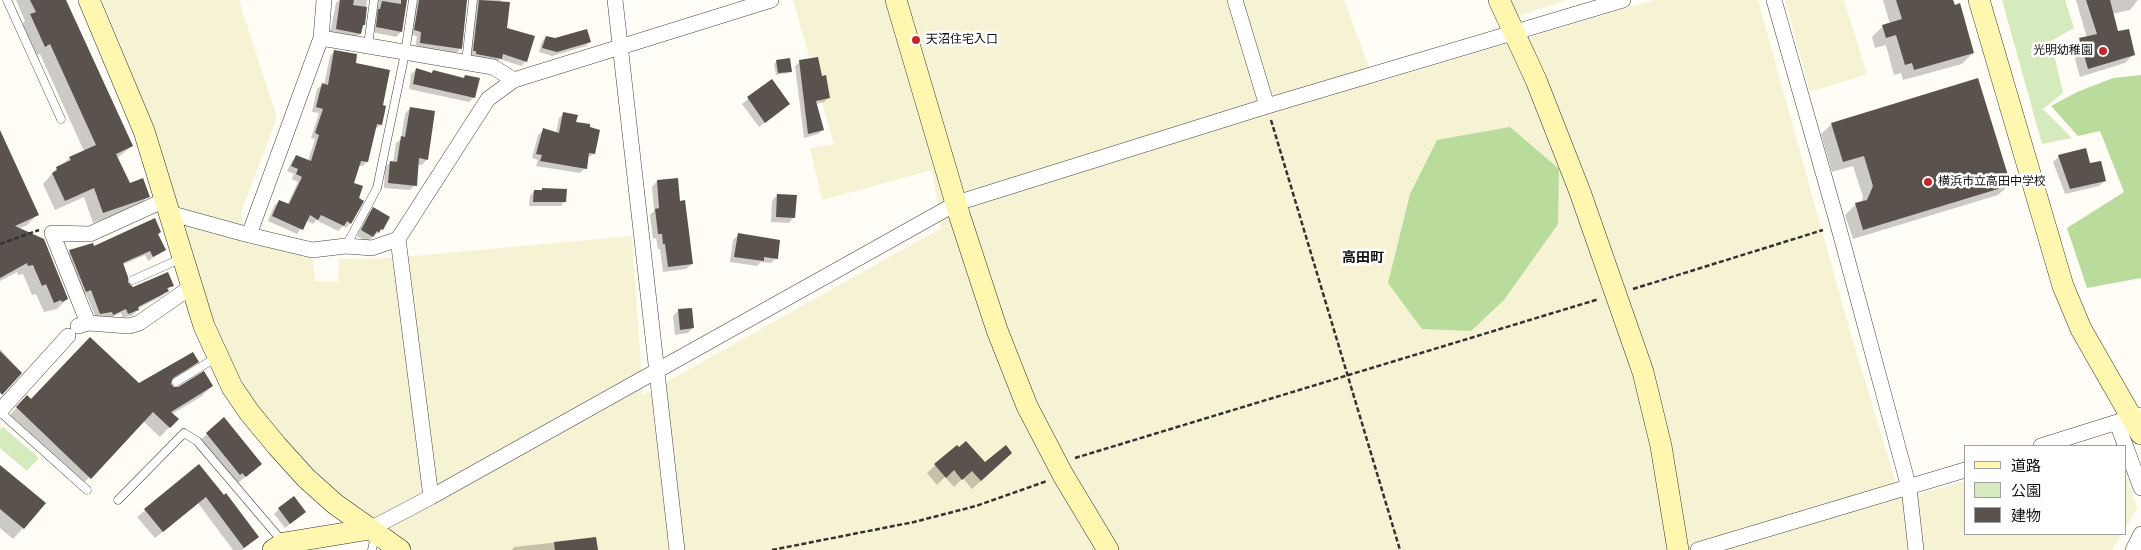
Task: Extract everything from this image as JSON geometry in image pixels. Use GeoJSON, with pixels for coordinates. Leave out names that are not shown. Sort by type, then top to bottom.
{"type":"FeatureCollection","features":[{"type":"Feature","properties":{"kind":"street"},"geometry":{"type":"LineString","coordinates":[[89,0],[144,131],[204,326],[232,386],[249,412],[277,446],[335,504],[372,538],[400,550]]}},
{"type":"Feature","properties":{"kind":"street"},"geometry":{"type":"LineString","coordinates":[[249,235],[321,38],[324,0]]}},
{"type":"Feature","properties":{"kind":"street"},"geometry":{"type":"LineString","coordinates":[[615,0],[676,550]]}},
{"type":"Feature","properties":{"kind":"street"},"geometry":{"type":"LineString","coordinates":[[78,328],[52,232],[90,234],[167,206],[249,235],[312,250],[346,246],[372,248],[398,239],[488,100],[514,80],[771,0]]}},
{"type":"Feature","properties":{"kind":"street"},"geometry":{"type":"LineString","coordinates":[[896,0],[996,330],[1027,406],[1060,470],[1108,550]]}},
{"type":"Feature","properties":{"kind":"street"},"geometry":{"type":"LineString","coordinates":[[1235,0],[1267,106]]}},
{"type":"Feature","properties":{"kind":"street"},"geometry":{"type":"LineString","coordinates":[[1499,0],[1536,80],[1580,192],[1617,294],[1645,381],[1661,446],[1678,550]]}},
{"type":"Feature","properties":{"kind":"street"},"geometry":{"type":"LineString","coordinates":[[279,546],[372,538],[432,497],[957,203],[1267,106],[1623,0]]}},
{"type":"Feature","properties":{"kind":"street"},"geometry":{"type":"LineString","coordinates":[[1774,0],[1838,225],[1909,488],[1916,550]]}},
{"type":"Feature","properties":{"kind":"street"},"geometry":{"type":"LineString","coordinates":[[1979,0],[2063,286],[2081,329],[2132,422],[2141,488]]}},
{"type":"Feature","properties":{"kind":"street"},"geometry":{"type":"LineString","coordinates":[[321,38],[493,67],[514,80]]}},
{"type":"Feature","properties":{"kind":"street"},"geometry":{"type":"LineString","coordinates":[[398,239],[432,497]]}},
{"type":"Feature","properties":{"kind":"street"},"geometry":{"type":"LineString","coordinates":[[0,412],[78,328],[129,326],[139,323],[191,287]]}},
{"type":"Feature","properties":{"kind":"street"},"geometry":{"type":"LineString","coordinates":[[2045,445],[2132,422]]}},
{"type":"Feature","properties":{"kind":"street"},"geometry":{"type":"LineString","coordinates":[[1698,550],[1964,470]]}},
{"type":"Feature","properties":{"kind":"street"},"geometry":{"type":"LineString","coordinates":[[2133,550],[2141,534]]}},
{"type":"Feature","properties":{"kind":"lane"},"geometry":{"type":"LineString","coordinates":[[7,0],[61,119]]}},
{"type":"Feature","properties":{"kind":"lane"},"geometry":{"type":"LineString","coordinates":[[368,45],[374,0]]}},
{"type":"Feature","properties":{"kind":"lane"},"geometry":{"type":"LineString","coordinates":[[346,246],[377,188],[405,53],[413,0]]}},
{"type":"Feature","properties":{"kind":"lane"},"geometry":{"type":"LineString","coordinates":[[466,62],[473,0]]}},
{"type":"Feature","properties":{"kind":"lane"},"geometry":{"type":"LineString","coordinates":[[133,280],[182,258]]}},
{"type":"Feature","properties":{"kind":"lane"},"geometry":{"type":"LineString","coordinates":[[176,382],[217,357]]}},
{"type":"Feature","properties":{"kind":"lane"},"geometry":{"type":"LineString","coordinates":[[0,412],[87,490]]}},
{"type":"Feature","properties":{"kind":"lane"},"geometry":{"type":"LineString","coordinates":[[118,500],[184,433],[197,441],[279,546]]}},
{"type":"Feature","properties":{"kind":"path"},"geometry":{"type":"LineString","coordinates":[[1267,106],[1400,550]]}},
{"type":"Feature","properties":{"kind":"path"},"geometry":{"type":"LineString","coordinates":[[772,550],[914,522],[976,506],[1060,470],[1349,376],[1838,225]]}},
{"type":"Feature","properties":{"kind":"path"},"geometry":{"type":"LineString","coordinates":[[0,244],[32,232]]}},
{"type":"Feature","properties":{"kind":"shaded area"},"geometry":{"type":"Polygon","coordinates":[[[102,0],[239,0],[277,118],[241,212],[245,243],[313,257],[315,281],[338,282],[339,259],[392,258],[632,236],[643,395],[941,228],[932,170],[822,200],[810,148],[834,144],[793,0],[1344,0],[1375,83],[1654,0],[1758,0],[1849,328],[1901,499],[1964,481],[1964,535],[2121,535],[2112,550],[413,550],[346,500],[298,455],[259,409],[226,355],[203,297],[174,200],[119,41],[102,0]]]}},
{"type":"Feature","properties":{"kind":"shaded area"},"geometry":{"type":"Polygon","coordinates":[[[1511,0],[1566,0],[1519,16],[1511,0]]]}},
{"type":"Feature","properties":{"kind":"shaded area"},"geometry":{"type":"Polygon","coordinates":[[[1785,0],[1844,0],[1867,74],[1810,92],[1785,0]]]}},
{"type":"Feature","properties":{"kind":"shaded area"},"geometry":{"type":"Polygon","coordinates":[[[2126,473],[2137,508],[2126,527],[2126,473]]]}},
{"type":"Feature","properties":{"kind":"green space"},"geometry":{"type":"Polygon","coordinates":[[[2002,0],[2065,0],[2074,28],[2051,41],[2063,93],[2043,109],[2072,138],[2042,144],[2002,0]]]}},
{"type":"Feature","properties":{"kind":"green space"},"geometry":{"type":"Polygon","coordinates":[[[2141,75],[2141,278],[2087,288],[2067,228],[2124,192],[2100,131],[2078,136],[2051,106],[2077,92],[2113,78],[2141,75]]]}},
{"type":"Feature","properties":{"kind":"green space"},"geometry":{"type":"Polygon","coordinates":[[[1510,127],[1559,169],[1558,224],[1504,300],[1471,331],[1422,329],[1388,283],[1410,194],[1437,140],[1510,127]]]}},
{"type":"Feature","properties":{"kind":"green space"},"geometry":{"type":"Polygon","coordinates":[[[3,427],[39,458],[27,471],[0,448],[0,429],[3,427]]]}},
{"type":"Feature","properties":{"kind":"building"},"geometry":{"type":"Polygon","coordinates":[[[30,0],[66,0],[133,146],[116,154],[130,183],[143,178],[150,197],[103,213],[94,188],[65,201],[52,173],[57,170],[56,167],[71,160],[69,157],[96,145],[50,44],[45,47],[30,14],[36,12],[30,0]]]}},
{"type":"Feature","properties":{"kind":"building"},"geometry":{"type":"Polygon","coordinates":[[[340,0],[354,0],[353,5],[367,7],[365,25],[363,25],[361,34],[336,29],[340,0]]]}},
{"type":"Feature","properties":{"kind":"building"},"geometry":{"type":"Polygon","coordinates":[[[401,0],[407,0],[402,32],[376,27],[378,9],[380,9],[382,1],[401,4],[401,0]]]}},
{"type":"Feature","properties":{"kind":"building"},"geometry":{"type":"Polygon","coordinates":[[[419,0],[467,0],[462,49],[420,43],[421,32],[414,30],[419,0]]]}},
{"type":"Feature","properties":{"kind":"building"},"geometry":{"type":"Polygon","coordinates":[[[479,0],[510,2],[507,28],[535,36],[527,62],[503,54],[502,59],[476,54],[476,51],[473,51],[479,0]]]}},
{"type":"Feature","properties":{"kind":"building"},"geometry":{"type":"Polygon","coordinates":[[[1896,0],[1953,0],[1955,5],[1960,3],[1974,53],[1914,70],[1912,63],[1905,65],[1896,35],[1886,38],[1882,25],[1902,19],[1896,0]]]}},
{"type":"Feature","properties":{"kind":"building"},"geometry":{"type":"Polygon","coordinates":[[[2086,0],[2110,0],[2118,31],[2129,29],[2135,55],[2088,69],[2079,38],[2097,34],[2086,0]]]}},
{"type":"Feature","properties":{"kind":"building"},"geometry":{"type":"Polygon","coordinates":[[[587,29],[591,42],[557,52],[542,48],[546,36],[555,38],[587,29]]]}},
{"type":"Feature","properties":{"kind":"building"},"geometry":{"type":"Polygon","coordinates":[[[334,50],[357,54],[356,63],[390,70],[383,105],[386,106],[382,125],[377,124],[368,162],[361,161],[354,183],[363,186],[359,198],[364,201],[351,224],[347,221],[344,226],[321,215],[318,220],[310,215],[303,230],[272,216],[279,200],[289,204],[302,177],[296,174],[298,169],[291,166],[296,155],[311,161],[319,135],[315,133],[323,109],[316,107],[322,83],[328,85],[334,50]]]}},
{"type":"Feature","properties":{"kind":"building"},"geometry":{"type":"Polygon","coordinates":[[[818,57],[822,76],[826,75],[830,98],[816,101],[824,130],[808,134],[799,60],[818,57]]]}},
{"type":"Feature","properties":{"kind":"building"},"geometry":{"type":"Polygon","coordinates":[[[790,58],[792,72],[778,73],[776,60],[790,58]]]}},
{"type":"Feature","properties":{"kind":"building"},"geometry":{"type":"Polygon","coordinates":[[[416,68],[432,73],[433,70],[464,78],[465,75],[480,78],[475,98],[413,84],[416,68]]]}},
{"type":"Feature","properties":{"kind":"building"},"geometry":{"type":"Polygon","coordinates":[[[1978,78],[2011,185],[1863,230],[1855,203],[1867,200],[1873,186],[1864,156],[1843,162],[1831,123],[1978,78]]]}},
{"type":"Feature","properties":{"kind":"building"},"geometry":{"type":"Polygon","coordinates":[[[772,79],[790,104],[765,123],[747,97],[772,79]]]}},
{"type":"Feature","properties":{"kind":"building"},"geometry":{"type":"Polygon","coordinates":[[[410,107],[435,111],[428,160],[419,158],[417,186],[388,183],[390,161],[397,162],[401,136],[405,137],[410,107]]]}},
{"type":"Feature","properties":{"kind":"building"},"geometry":{"type":"Polygon","coordinates":[[[563,112],[578,115],[576,122],[590,124],[590,127],[600,130],[595,154],[589,153],[587,169],[540,161],[542,155],[536,154],[543,128],[559,133],[563,112]]]}},
{"type":"Feature","properties":{"kind":"building"},"geometry":{"type":"Polygon","coordinates":[[[0,130],[39,215],[15,226],[44,239],[68,299],[62,302],[61,300],[54,303],[46,284],[42,286],[33,265],[28,266],[27,263],[0,278],[0,130]]]}},
{"type":"Feature","properties":{"kind":"building"},"geometry":{"type":"Polygon","coordinates":[[[2086,148],[2090,163],[2101,161],[2106,181],[2070,189],[2058,155],[2086,148]]]}},
{"type":"Feature","properties":{"kind":"building"},"geometry":{"type":"Polygon","coordinates":[[[678,178],[680,201],[685,200],[693,264],[668,267],[662,234],[658,234],[655,209],[659,208],[657,180],[678,178]]]}},
{"type":"Feature","properties":{"kind":"building"},"geometry":{"type":"Polygon","coordinates":[[[542,188],[567,189],[566,202],[533,202],[534,190],[542,190],[542,188]]]}},
{"type":"Feature","properties":{"kind":"building"},"geometry":{"type":"Polygon","coordinates":[[[777,194],[797,195],[795,218],[776,217],[777,194]]]}},
{"type":"Feature","properties":{"kind":"building"},"geometry":{"type":"Polygon","coordinates":[[[373,207],[390,217],[383,230],[381,229],[379,233],[377,231],[373,237],[361,230],[373,207]]]}},
{"type":"Feature","properties":{"kind":"building"},"geometry":{"type":"Polygon","coordinates":[[[155,218],[161,232],[158,234],[166,250],[153,257],[150,251],[123,263],[128,282],[133,287],[168,272],[174,286],[167,288],[169,291],[138,307],[139,310],[128,314],[126,309],[113,315],[112,312],[100,314],[91,290],[86,292],[69,250],[93,243],[94,246],[155,218]]]}},
{"type":"Feature","properties":{"kind":"building"},"geometry":{"type":"Polygon","coordinates":[[[738,233],[780,240],[778,259],[764,257],[764,261],[734,257],[738,233]]]}},
{"type":"Feature","properties":{"kind":"building"},"geometry":{"type":"Polygon","coordinates":[[[692,308],[694,328],[680,330],[678,309],[692,308]]]}},
{"type":"Feature","properties":{"kind":"building"},"geometry":{"type":"Polygon","coordinates":[[[90,337],[139,383],[193,352],[199,362],[173,378],[171,384],[174,387],[178,387],[204,371],[213,386],[171,412],[179,419],[170,428],[153,412],[91,479],[16,407],[27,395],[31,399],[90,337]]]}},
{"type":"Feature","properties":{"kind":"building"},"geometry":{"type":"Polygon","coordinates":[[[0,351],[22,373],[2,395],[0,392],[0,351]]]}},
{"type":"Feature","properties":{"kind":"building"},"geometry":{"type":"Polygon","coordinates":[[[224,417],[262,464],[246,477],[242,473],[240,475],[206,433],[224,417]]]}},
{"type":"Feature","properties":{"kind":"building"},"geometry":{"type":"Polygon","coordinates":[[[966,441],[985,462],[1006,445],[1012,453],[981,481],[972,471],[962,480],[954,470],[946,478],[934,464],[957,445],[959,447],[966,441]]]}},
{"type":"Feature","properties":{"kind":"building"},"geometry":{"type":"Polygon","coordinates":[[[199,464],[224,495],[226,493],[259,537],[244,548],[206,497],[163,532],[144,509],[199,464]]]}},
{"type":"Feature","properties":{"kind":"building"},"geometry":{"type":"Polygon","coordinates":[[[0,465],[46,503],[24,529],[0,509],[0,465]]]}},
{"type":"Feature","properties":{"kind":"building"},"geometry":{"type":"Polygon","coordinates":[[[294,496],[306,512],[290,524],[278,508],[294,496]]]}},
{"type":"Feature","properties":{"kind":"building"},"geometry":{"type":"Polygon","coordinates":[[[596,537],[598,550],[555,550],[554,542],[596,537]]]}},
{"type":"Feature","properties":{"kind":"place","name":"天沼住宅入口"},"geometry":{"type":"Point","coordinates":[916,40]}},
{"type":"Feature","properties":{"kind":"place","name":"光明幼稚園"},"geometry":{"type":"Point","coordinates":[2103,51]}},
{"type":"Feature","properties":{"kind":"place","name":"横浜市立高田中学校"},"geometry":{"type":"Point","coordinates":[1928,182]}},
{"type":"Feature","properties":{"kind":"district","name":"高田町"},"geometry":{"type":"Point","coordinates":[1363,258]}}]}
